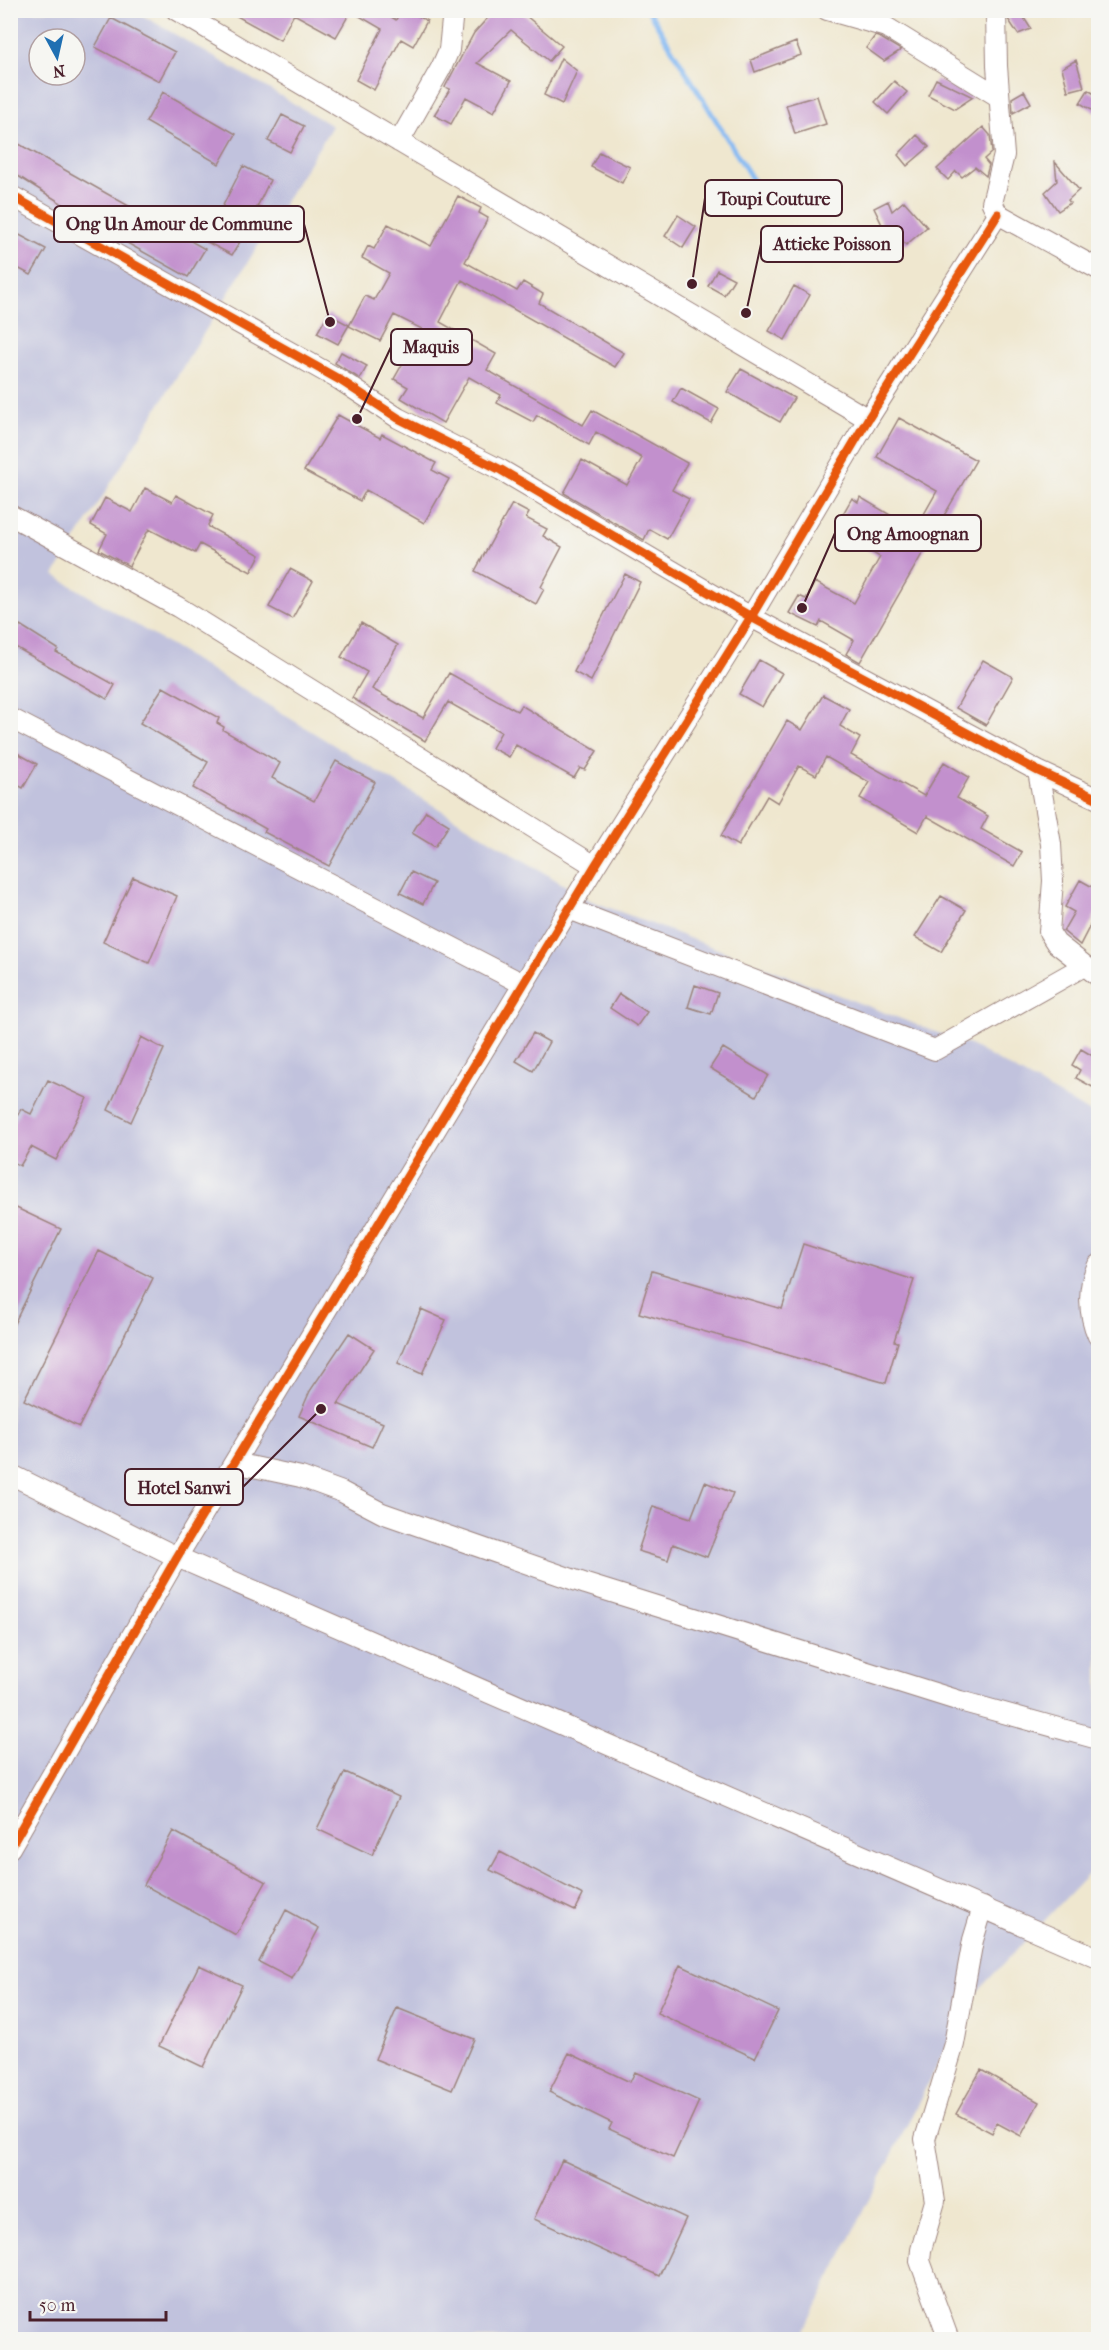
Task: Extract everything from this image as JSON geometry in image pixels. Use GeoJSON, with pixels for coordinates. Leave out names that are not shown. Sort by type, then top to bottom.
{"type":"FeatureCollection","features":[{"type":"Feature","properties":{"kind":"street"},"geometry":{"type":"LineString","coordinates":[[176,10],[868,419]]}},
{"type":"Feature","properties":{"kind":"street"},"geometry":{"type":"LineString","coordinates":[[399,142],[449,50],[453,10]]}},
{"type":"Feature","properties":{"kind":"street"},"geometry":{"type":"LineString","coordinates":[[827,10],[886,27],[999,97]]}},
{"type":"Feature","properties":{"kind":"street"},"geometry":{"type":"LineString","coordinates":[[996,10],[1004,155],[992,203],[998,214],[1098,269]]}},
{"type":"Feature","properties":{"kind":"street"},"geometry":{"type":"LineString","coordinates":[[10,195],[340,380],[398,418],[501,470],[751,617],[1038,771],[1098,799]]}},
{"type":"Feature","properties":{"kind":"street"},"geometry":{"type":"LineString","coordinates":[[10,1848],[177,1557],[595,866],[751,617],[868,419],[998,214]]}},
{"type":"Feature","properties":{"kind":"street"},"geometry":{"type":"LineString","coordinates":[[10,515],[178,607],[595,866]]}},
{"type":"Feature","properties":{"kind":"street"},"geometry":{"type":"LineString","coordinates":[[10,718],[524,984]]}},
{"type":"Feature","properties":{"kind":"street"},"geometry":{"type":"LineString","coordinates":[[569,909],[935,1050],[1091,971],[1056,943],[1049,932],[1053,881],[1051,844],[1038,771]]}},
{"type":"Feature","properties":{"kind":"street"},"geometry":{"type":"LineString","coordinates":[[1098,1265],[1094,1272],[1089,1311],[1098,1336]]}},
{"type":"Feature","properties":{"kind":"street"},"geometry":{"type":"LineString","coordinates":[[235,1463],[301,1477],[342,1492],[382,1513],[586,1584],[960,1701],[1098,1739]]}},
{"type":"Feature","properties":{"kind":"street"},"geometry":{"type":"LineString","coordinates":[[10,1474],[177,1557],[1098,1958]]}},
{"type":"Feature","properties":{"kind":"street"},"geometry":{"type":"LineString","coordinates":[[950,2340],[920,2261],[935,2200],[925,2139],[954,2044],[973,1940],[983,1907]]}},
{"type":"Feature","properties":{"kind":"shaded area"},"geometry":{"type":"Polygon","coordinates":[[[11,11],[135,11],[332,126],[54,575],[589,900],[972,1046],[1098,1117],[1098,1864],[970,1999],[800,2339],[11,2340],[11,11]]]}},
{"type":"Feature","properties":{"kind":"building"},"geometry":{"type":"Polygon","coordinates":[[[226,10],[380,10],[396,20],[401,10],[408,10],[427,21],[413,46],[401,39],[374,90],[356,80],[382,29],[351,11],[336,37],[294,14],[280,40],[226,10]]]}},
{"type":"Feature","properties":{"kind":"building"},"geometry":{"type":"Polygon","coordinates":[[[495,10],[519,10],[562,46],[549,61],[511,30],[477,63],[511,81],[494,112],[466,97],[451,124],[434,115],[450,89],[445,87],[474,33],[495,10]]]}},
{"type":"Feature","properties":{"kind":"building"},"geometry":{"type":"Polygon","coordinates":[[[1014,10],[1019,10],[1031,29],[1018,34],[1008,19],[1008,15],[1014,10]]]}},
{"type":"Feature","properties":{"kind":"building"},"geometry":{"type":"Polygon","coordinates":[[[111,18],[175,52],[159,81],[95,47],[111,18]]]}},
{"type":"Feature","properties":{"kind":"building"},"geometry":{"type":"Polygon","coordinates":[[[875,36],[901,50],[884,61],[866,48],[875,36]]]}},
{"type":"Feature","properties":{"kind":"building"},"geometry":{"type":"Polygon","coordinates":[[[796,42],[801,55],[755,72],[751,60],[796,42]]]}},
{"type":"Feature","properties":{"kind":"building"},"geometry":{"type":"Polygon","coordinates":[[[561,58],[577,71],[562,104],[544,95],[561,58]]]}},
{"type":"Feature","properties":{"kind":"building"},"geometry":{"type":"Polygon","coordinates":[[[1076,60],[1084,87],[1068,91],[1062,68],[1076,60]]]}},
{"type":"Feature","properties":{"kind":"building"},"geometry":{"type":"Polygon","coordinates":[[[936,79],[973,97],[955,109],[928,95],[936,79]]]}},
{"type":"Feature","properties":{"kind":"building"},"geometry":{"type":"Polygon","coordinates":[[[894,81],[907,92],[888,114],[875,102],[894,81]]]}},
{"type":"Feature","properties":{"kind":"building"},"geometry":{"type":"Polygon","coordinates":[[[1088,90],[1098,96],[1098,114],[1080,103],[1088,90]]]}},
{"type":"Feature","properties":{"kind":"building"},"geometry":{"type":"Polygon","coordinates":[[[1024,91],[1031,103],[1013,113],[1012,98],[1024,91]]]}},
{"type":"Feature","properties":{"kind":"building"},"geometry":{"type":"Polygon","coordinates":[[[163,92],[236,134],[219,164],[146,122],[163,92]]]}},
{"type":"Feature","properties":{"kind":"building"},"geometry":{"type":"Polygon","coordinates":[[[817,96],[826,124],[795,134],[786,105],[817,96]]]}},
{"type":"Feature","properties":{"kind":"building"},"geometry":{"type":"Polygon","coordinates":[[[282,115],[304,126],[290,152],[268,141],[282,115]]]}},
{"type":"Feature","properties":{"kind":"building"},"geometry":{"type":"Polygon","coordinates":[[[983,127],[990,135],[992,152],[984,159],[989,165],[986,176],[975,167],[962,177],[956,171],[948,180],[937,169],[983,127]]]}},
{"type":"Feature","properties":{"kind":"building"},"geometry":{"type":"Polygon","coordinates":[[[917,135],[929,147],[907,166],[898,155],[917,135]]]}},
{"type":"Feature","properties":{"kind":"building"},"geometry":{"type":"Polygon","coordinates":[[[10,139],[205,249],[188,277],[104,230],[10,171],[10,139]]]}},
{"type":"Feature","properties":{"kind":"building"},"geometry":{"type":"Polygon","coordinates":[[[599,152],[630,167],[622,183],[591,167],[599,152]]]}},
{"type":"Feature","properties":{"kind":"building"},"geometry":{"type":"Polygon","coordinates":[[[1055,162],[1079,190],[1068,200],[1070,203],[1058,211],[1045,192],[1057,181],[1055,162]]]}},
{"type":"Feature","properties":{"kind":"building"},"geometry":{"type":"Polygon","coordinates":[[[243,166],[270,180],[257,207],[260,208],[232,255],[205,241],[243,166]]]}},
{"type":"Feature","properties":{"kind":"building"},"geometry":{"type":"Polygon","coordinates":[[[458,196],[481,208],[479,213],[488,218],[465,262],[517,291],[523,282],[543,294],[539,303],[624,353],[615,367],[462,280],[440,322],[496,354],[487,370],[583,425],[592,410],[687,463],[672,490],[689,499],[667,539],[649,529],[644,540],[564,493],[582,460],[627,485],[642,458],[596,432],[589,445],[537,415],[533,422],[497,403],[501,395],[469,377],[443,423],[401,398],[408,387],[394,379],[422,329],[394,315],[380,341],[349,326],[365,296],[374,300],[389,273],[362,258],[368,246],[374,249],[388,224],[431,246],[458,196]]]}},
{"type":"Feature","properties":{"kind":"building"},"geometry":{"type":"Polygon","coordinates":[[[888,201],[892,211],[904,201],[927,227],[906,245],[896,233],[888,237],[874,208],[888,201]]]}},
{"type":"Feature","properties":{"kind":"building"},"geometry":{"type":"Polygon","coordinates":[[[678,215],[696,227],[683,248],[665,236],[678,215]]]}},
{"type":"Feature","properties":{"kind":"building"},"geometry":{"type":"Polygon","coordinates":[[[10,230],[46,249],[31,275],[10,264],[10,230]]]}},
{"type":"Feature","properties":{"kind":"building"},"geometry":{"type":"Polygon","coordinates":[[[717,270],[734,279],[724,295],[708,286],[717,270]]]}},
{"type":"Feature","properties":{"kind":"building"},"geometry":{"type":"Polygon","coordinates":[[[794,286],[810,295],[785,340],[769,331],[794,286]]]}},
{"type":"Feature","properties":{"kind":"building"},"geometry":{"type":"Polygon","coordinates":[[[328,314],[349,325],[338,344],[317,333],[328,314]]]}},
{"type":"Feature","properties":{"kind":"building"},"geometry":{"type":"Polygon","coordinates":[[[341,352],[367,366],[360,379],[335,363],[341,352]]]}},
{"type":"Feature","properties":{"kind":"building"},"geometry":{"type":"Polygon","coordinates":[[[741,369],[794,398],[780,422],[727,392],[741,369]]]}},
{"type":"Feature","properties":{"kind":"building"},"geometry":{"type":"Polygon","coordinates":[[[681,388],[719,409],[711,423],[673,402],[681,388]]]}},
{"type":"Feature","properties":{"kind":"building"},"geometry":{"type":"Polygon","coordinates":[[[338,415],[380,438],[382,434],[436,463],[432,470],[449,479],[424,523],[366,490],[360,501],[304,471],[338,415]]]}},
{"type":"Feature","properties":{"kind":"building"},"geometry":{"type":"Polygon","coordinates":[[[899,418],[976,460],[860,662],[846,654],[854,640],[821,621],[818,627],[789,613],[799,596],[806,599],[815,582],[854,603],[880,557],[840,534],[842,530],[836,526],[852,498],[858,502],[860,497],[915,530],[937,491],[877,457],[899,418]]]}},
{"type":"Feature","properties":{"kind":"building"},"geometry":{"type":"Polygon","coordinates":[[[145,488],[172,502],[176,495],[213,515],[209,527],[260,555],[251,572],[200,544],[195,553],[149,529],[129,566],[99,550],[107,534],[91,525],[105,498],[132,512],[145,488]]]}},
{"type":"Feature","properties":{"kind":"building"},"geometry":{"type":"Polygon","coordinates":[[[512,504],[529,513],[526,518],[547,529],[543,536],[562,547],[541,587],[544,589],[536,604],[475,571],[512,504]]]}},
{"type":"Feature","properties":{"kind":"building"},"geometry":{"type":"Polygon","coordinates":[[[290,569],[313,581],[292,619],[269,607],[290,569]]]}},
{"type":"Feature","properties":{"kind":"building"},"geometry":{"type":"Polygon","coordinates":[[[625,574],[640,582],[591,681],[574,672],[625,574]]]}},
{"type":"Feature","properties":{"kind":"building"},"geometry":{"type":"Polygon","coordinates":[[[361,623],[398,645],[372,689],[423,718],[449,673],[517,711],[521,705],[597,751],[585,770],[580,768],[574,778],[516,745],[509,757],[492,748],[501,732],[448,702],[425,741],[352,698],[367,672],[341,657],[361,623]]]}},
{"type":"Feature","properties":{"kind":"building"},"geometry":{"type":"Polygon","coordinates":[[[20,625],[58,649],[56,652],[115,685],[107,699],[10,644],[10,628],[17,631],[20,625]]]}},
{"type":"Feature","properties":{"kind":"building"},"geometry":{"type":"Polygon","coordinates":[[[759,660],[782,673],[762,707],[739,694],[759,660]]]}},
{"type":"Feature","properties":{"kind":"building"},"geometry":{"type":"Polygon","coordinates":[[[983,660],[1013,677],[986,725],[956,708],[983,660]]]}},
{"type":"Feature","properties":{"kind":"building"},"geometry":{"type":"Polygon","coordinates":[[[163,687],[219,718],[217,723],[224,727],[223,730],[280,763],[272,778],[314,801],[336,761],[375,782],[329,866],[264,832],[266,829],[193,788],[208,762],[140,723],[163,687]]]}},
{"type":"Feature","properties":{"kind":"building"},"geometry":{"type":"Polygon","coordinates":[[[823,695],[849,709],[840,726],[860,738],[851,755],[924,796],[944,762],[969,777],[957,798],[988,816],[981,829],[1022,852],[1014,866],[927,816],[918,832],[860,798],[869,782],[826,757],[816,775],[799,766],[778,803],[767,796],[738,846],[721,836],[787,721],[802,730],[823,695]]]}},
{"type":"Feature","properties":{"kind":"building"},"geometry":{"type":"Polygon","coordinates":[[[10,749],[37,764],[23,788],[10,781],[10,749]]]}},
{"type":"Feature","properties":{"kind":"building"},"geometry":{"type":"Polygon","coordinates":[[[426,811],[449,825],[435,847],[412,833],[426,811]]]}},
{"type":"Feature","properties":{"kind":"building"},"geometry":{"type":"Polygon","coordinates":[[[411,872],[434,883],[423,904],[400,893],[411,872]]]}},
{"type":"Feature","properties":{"kind":"building"},"geometry":{"type":"Polygon","coordinates":[[[133,877],[177,896],[149,963],[103,942],[133,877]]]}},
{"type":"Feature","properties":{"kind":"building"},"geometry":{"type":"Polygon","coordinates":[[[1080,880],[1098,890],[1098,910],[1080,945],[1063,931],[1074,912],[1065,907],[1080,880]]]}},
{"type":"Feature","properties":{"kind":"building"},"geometry":{"type":"Polygon","coordinates":[[[941,896],[966,910],[941,952],[915,937],[941,896]]]}},
{"type":"Feature","properties":{"kind":"building"},"geometry":{"type":"Polygon","coordinates":[[[695,985],[718,993],[711,1014],[688,1007],[695,985]]]}},
{"type":"Feature","properties":{"kind":"building"},"geometry":{"type":"Polygon","coordinates":[[[619,994],[647,1012],[637,1026],[610,1008],[619,994]]]}},
{"type":"Feature","properties":{"kind":"building"},"geometry":{"type":"Polygon","coordinates":[[[533,1033],[549,1042],[533,1071],[516,1061],[533,1033]]]}},
{"type":"Feature","properties":{"kind":"building"},"geometry":{"type":"Polygon","coordinates":[[[141,1037],[164,1049],[131,1122],[108,1110],[141,1037]]]}},
{"type":"Feature","properties":{"kind":"building"},"geometry":{"type":"Polygon","coordinates":[[[723,1048],[768,1075],[756,1096],[710,1068],[723,1048]]]}},
{"type":"Feature","properties":{"kind":"building"},"geometry":{"type":"Polygon","coordinates":[[[1081,1049],[1098,1059],[1098,1090],[1076,1078],[1080,1070],[1072,1065],[1081,1049]]]}},
{"type":"Feature","properties":{"kind":"building"},"geometry":{"type":"Polygon","coordinates":[[[48,1080],[87,1098],[56,1160],[31,1147],[20,1166],[10,1160],[10,1129],[21,1109],[31,1114],[48,1080]]]}},
{"type":"Feature","properties":{"kind":"building"},"geometry":{"type":"Polygon","coordinates":[[[10,1205],[61,1229],[10,1332],[10,1205]]]}},
{"type":"Feature","properties":{"kind":"building"},"geometry":{"type":"Polygon","coordinates":[[[803,1244],[914,1280],[894,1341],[898,1342],[886,1383],[639,1313],[652,1271],[782,1309],[803,1244]]]}},
{"type":"Feature","properties":{"kind":"building"},"geometry":{"type":"Polygon","coordinates":[[[99,1251],[153,1278],[79,1427],[24,1400],[99,1251]]]}},
{"type":"Feature","properties":{"kind":"building"},"geometry":{"type":"Polygon","coordinates":[[[421,1309],[446,1320],[422,1374],[398,1363],[421,1309]]]}},
{"type":"Feature","properties":{"kind":"building"},"geometry":{"type":"Polygon","coordinates":[[[349,1333],[374,1349],[338,1404],[383,1423],[372,1447],[299,1416],[310,1391],[349,1333]]]}},
{"type":"Feature","properties":{"kind":"building"},"geometry":{"type":"Polygon","coordinates":[[[705,1482],[733,1493],[707,1557],[673,1544],[668,1560],[638,1551],[653,1506],[691,1518],[705,1482]]]}},
{"type":"Feature","properties":{"kind":"building"},"geometry":{"type":"Polygon","coordinates":[[[345,1772],[399,1797],[372,1855],[317,1829],[345,1772]]]}},
{"type":"Feature","properties":{"kind":"building"},"geometry":{"type":"Polygon","coordinates":[[[173,1831],[266,1882],[236,1935],[144,1885],[173,1831]]]}},
{"type":"Feature","properties":{"kind":"building"},"geometry":{"type":"Polygon","coordinates":[[[500,1852],[583,1895],[575,1911],[490,1870],[500,1852]]]}},
{"type":"Feature","properties":{"kind":"building"},"geometry":{"type":"Polygon","coordinates":[[[286,1910],[319,1928],[292,1979],[259,1962],[286,1910]]]}},
{"type":"Feature","properties":{"kind":"building"},"geometry":{"type":"Polygon","coordinates":[[[199,1965],[242,1985],[203,2067],[159,2046],[199,1965]]]}},
{"type":"Feature","properties":{"kind":"building"},"geometry":{"type":"Polygon","coordinates":[[[680,1965],[778,2011],[755,2058],[657,2013],[680,1965]]]}},
{"type":"Feature","properties":{"kind":"building"},"geometry":{"type":"Polygon","coordinates":[[[397,2008],[474,2039],[452,2090],[375,2059],[397,2008]]]}},
{"type":"Feature","properties":{"kind":"building"},"geometry":{"type":"Polygon","coordinates":[[[569,2053],[630,2082],[635,2072],[699,2101],[673,2158],[609,2129],[612,2123],[549,2092],[569,2053]]]}},
{"type":"Feature","properties":{"kind":"building"},"geometry":{"type":"Polygon","coordinates":[[[981,2070],[1039,2102],[1021,2136],[997,2123],[992,2133],[956,2114],[981,2070]]]}},
{"type":"Feature","properties":{"kind":"building"},"geometry":{"type":"Polygon","coordinates":[[[562,2160],[686,2218],[659,2276],[534,2219],[562,2160]]]}},
{"type":"Feature","properties":{"kind":"waterway"},"geometry":{"type":"LineString","coordinates":[[648,10],[765,200]]}},
{"type":"Feature","properties":{"kind":"cycle path"},"geometry":{"type":"LineString","coordinates":[[10,195],[340,380],[398,418],[501,470],[751,617],[1038,771],[1098,799]]}},
{"type":"Feature","properties":{"kind":"cycle path"},"geometry":{"type":"LineString","coordinates":[[10,1848],[177,1557],[595,866],[751,617],[868,419],[998,214]]}},
{"type":"Feature","properties":{"kind":"place","name":"Toupi Couture"},"geometry":{"type":"Point","coordinates":[692,284]}},
{"type":"Feature","properties":{"kind":"place","name":"Attieke Poisson"},"geometry":{"type":"Point","coordinates":[746,313]}},
{"type":"Feature","properties":{"kind":"place","name":"Ong Un Amour de Commune"},"geometry":{"type":"Point","coordinates":[330,322]}},
{"type":"Feature","properties":{"kind":"place","name":"Maquis"},"geometry":{"type":"Point","coordinates":[357,419]}},
{"type":"Feature","properties":{"kind":"place","name":"Ong Amoognan"},"geometry":{"type":"Point","coordinates":[802,608]}},
{"type":"Feature","properties":{"kind":"place","name":"Hotel Sanwi"},"geometry":{"type":"Point","coordinates":[321,1409]}}]}
